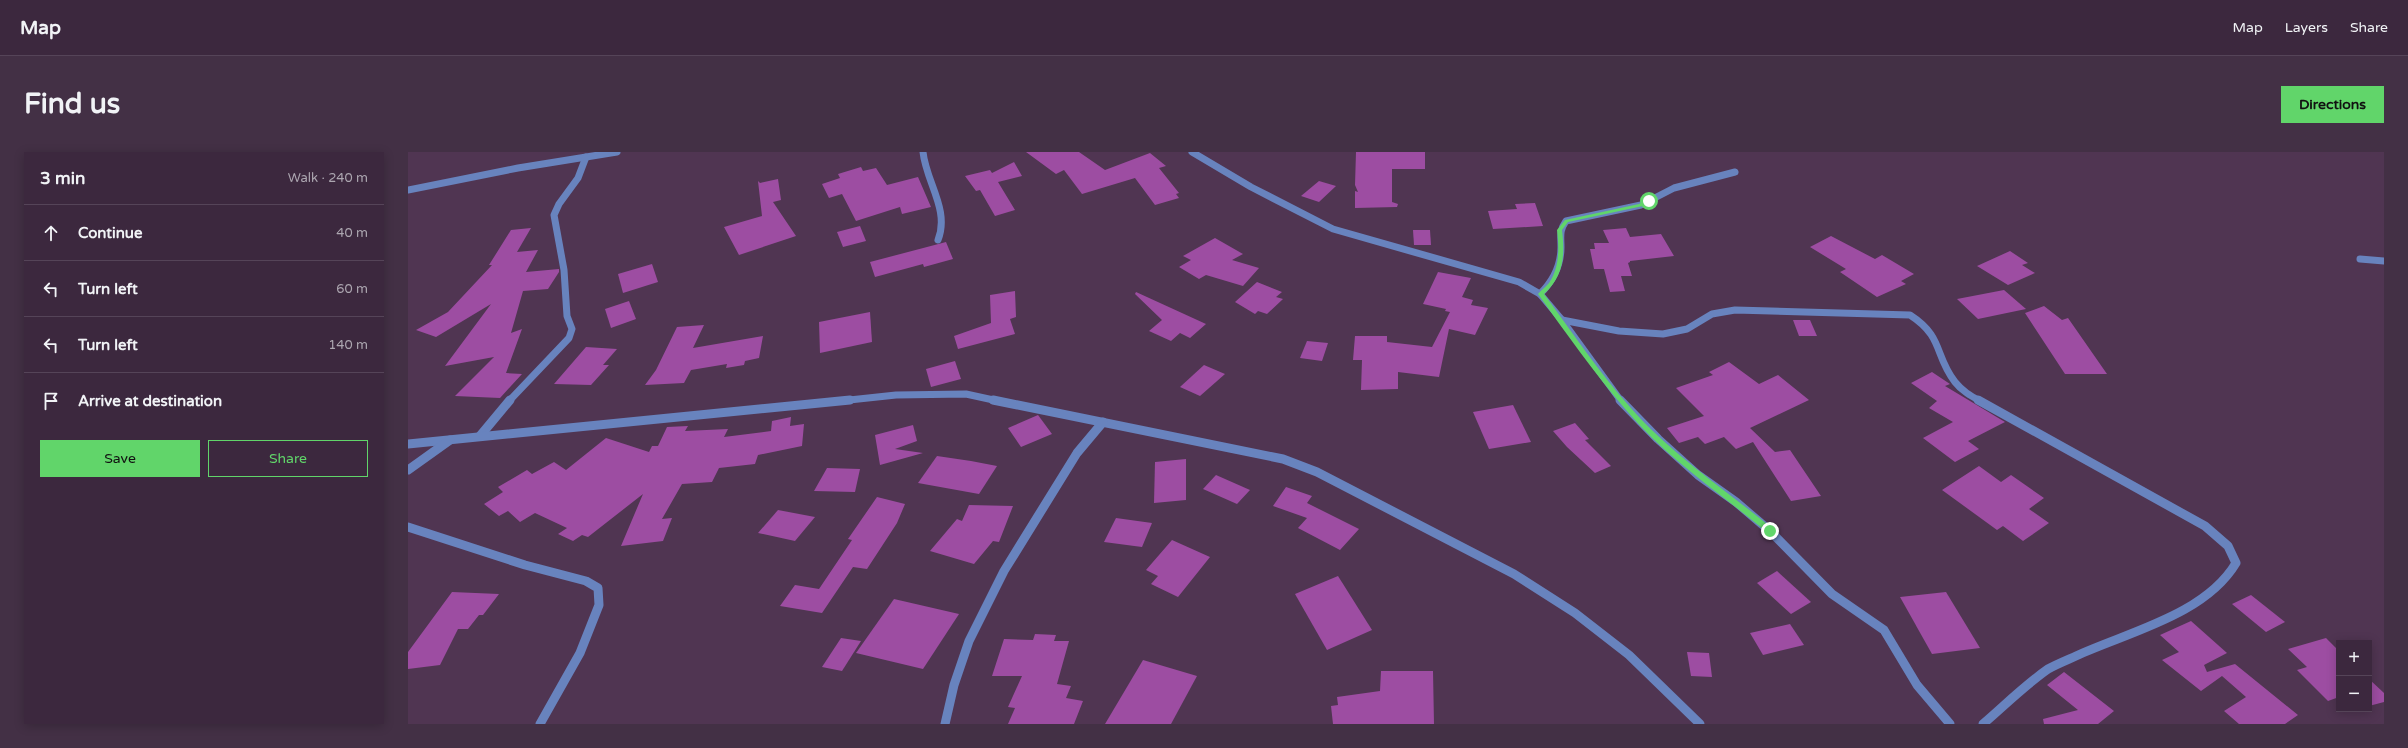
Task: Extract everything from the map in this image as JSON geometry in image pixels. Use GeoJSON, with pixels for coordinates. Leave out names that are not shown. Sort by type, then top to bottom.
{"type":"FeatureCollection","features":[{"type":"Feature","properties":{"kind":"street"},"geometry":{"type":"LineString","coordinates":[[408,190],[617,152]]}},
{"type":"Feature","properties":{"kind":"street"},"geometry":{"type":"LineString","coordinates":[[923,152],[930,184],[942,212],[944,227],[938,240]]}},
{"type":"Feature","properties":{"kind":"street"},"geometry":{"type":"LineString","coordinates":[[1192,152],[1251,187],[1333,229],[1519,282],[1540,294],[1562,320],[1605,381],[1628,409],[1658,439],[1698,475],[1736,502],[1770,531],[1832,594],[1884,630],[1917,685],[1933,706],[1950,724]]}},
{"type":"Feature","properties":{"kind":"street"},"geometry":{"type":"LineString","coordinates":[[480,436],[511,398],[569,338],[572,329],[567,316],[564,270],[554,214],[578,178],[586,157]]}},
{"type":"Feature","properties":{"kind":"street"},"geometry":{"type":"LineString","coordinates":[[1540,294],[1551,284],[1557,273],[1562,253],[1560,230],[1566,221],[1641,205],[1674,188],[1735,172]]}},
{"type":"Feature","properties":{"kind":"street"},"geometry":{"type":"LineString","coordinates":[[2360,259],[2384,261]]}},
{"type":"Feature","properties":{"kind":"street"},"geometry":{"type":"LineString","coordinates":[[1562,320],[1627,332],[1662,333],[1683,330],[1695,326],[1714,314],[1748,309],[1910,315],[1930,330],[1940,347],[1950,378],[1966,393],[2205,526],[2222,539],[2232,551],[2236,563],[2227,578],[2203,598],[2167,618],[2100,644],[2049,669],[1983,724]]}},
{"type":"Feature","properties":{"kind":"street"},"geometry":{"type":"LineString","coordinates":[[408,444],[896,396],[966,394],[1282,459],[1318,472],[1514,574],[1576,613],[1629,655],[1700,724]]}},
{"type":"Feature","properties":{"kind":"street"},"geometry":{"type":"LineString","coordinates":[[945,724],[954,685],[969,641],[1004,571],[1076,453],[1103,422]]}},
{"type":"Feature","properties":{"kind":"street"},"geometry":{"type":"LineString","coordinates":[[408,470],[451,440]]}},
{"type":"Feature","properties":{"kind":"street"},"geometry":{"type":"LineString","coordinates":[[408,527],[525,565],[586,581],[598,588],[599,605],[580,653],[540,724]]}},
{"type":"Feature","properties":{"kind":"building"},"geometry":{"type":"Polygon","coordinates":[[[1026,152],[1079,152],[1105,170],[1150,153],[1166,166],[1159,168],[1179,193],[1176,194],[1179,198],[1155,205],[1135,178],[1082,194],[1064,170],[1056,174],[1026,152]]]}},
{"type":"Feature","properties":{"kind":"building"},"geometry":{"type":"Polygon","coordinates":[[[1356,152],[1425,152],[1425,169],[1392,169],[1392,202],[1398,204],[1397,207],[1355,208],[1355,191],[1358,192],[1355,185],[1356,152]]]}},
{"type":"Feature","properties":{"kind":"building"},"geometry":{"type":"Polygon","coordinates":[[[1014,162],[1022,176],[998,182],[1015,210],[995,216],[980,190],[976,191],[965,176],[990,170],[992,173],[1014,162]]]}},
{"type":"Feature","properties":{"kind":"building"},"geometry":{"type":"Polygon","coordinates":[[[861,167],[863,171],[876,168],[887,185],[918,177],[931,207],[902,214],[900,207],[856,221],[842,194],[829,198],[822,184],[840,178],[838,174],[861,167]]]}},
{"type":"Feature","properties":{"kind":"building"},"geometry":{"type":"Polygon","coordinates":[[[778,179],[781,200],[773,202],[796,236],[739,255],[724,227],[762,216],[758,181],[760,183],[778,179]]]}},
{"type":"Feature","properties":{"kind":"building"},"geometry":{"type":"Polygon","coordinates":[[[1319,181],[1336,186],[1319,202],[1301,196],[1319,181]]]}},
{"type":"Feature","properties":{"kind":"building"},"geometry":{"type":"Polygon","coordinates":[[[1535,203],[1543,226],[1493,229],[1488,211],[1517,209],[1515,204],[1535,203]]]}},
{"type":"Feature","properties":{"kind":"building"},"geometry":{"type":"Polygon","coordinates":[[[860,226],[866,241],[843,247],[837,232],[860,226]]]}},
{"type":"Feature","properties":{"kind":"building"},"geometry":{"type":"Polygon","coordinates":[[[531,228],[517,252],[538,250],[526,272],[559,269],[559,272],[548,289],[523,291],[511,333],[522,329],[506,373],[522,374],[500,398],[455,396],[494,357],[445,366],[491,304],[436,337],[416,330],[448,312],[492,265],[489,265],[511,230],[531,228]]]}},
{"type":"Feature","properties":{"kind":"building"},"geometry":{"type":"Polygon","coordinates":[[[1626,228],[1630,237],[1661,234],[1674,256],[1630,261],[1628,263],[1632,276],[1621,276],[1625,291],[1610,292],[1604,269],[1594,269],[1590,249],[1595,249],[1594,243],[1609,243],[1603,230],[1626,228]]]}},
{"type":"Feature","properties":{"kind":"building"},"geometry":{"type":"Polygon","coordinates":[[[1413,230],[1430,230],[1431,245],[1414,245],[1413,230]]]}},
{"type":"Feature","properties":{"kind":"building"},"geometry":{"type":"Polygon","coordinates":[[[1831,236],[1875,259],[1882,255],[1914,274],[1901,281],[1906,284],[1877,297],[1840,272],[1846,269],[1810,247],[1831,236]]]}},
{"type":"Feature","properties":{"kind":"building"},"geometry":{"type":"Polygon","coordinates":[[[1215,238],[1243,254],[1232,260],[1259,268],[1243,286],[1206,275],[1199,279],[1179,267],[1191,260],[1183,256],[1215,238]]]}},
{"type":"Feature","properties":{"kind":"building"},"geometry":{"type":"Polygon","coordinates":[[[946,242],[953,259],[924,267],[923,264],[875,277],[870,262],[946,242]]]}},
{"type":"Feature","properties":{"kind":"building"},"geometry":{"type":"Polygon","coordinates":[[[2010,251],[2028,263],[2022,265],[2035,273],[2008,285],[1977,266],[2010,251]]]}},
{"type":"Feature","properties":{"kind":"building"},"geometry":{"type":"Polygon","coordinates":[[[652,264],[658,282],[623,293],[618,274],[652,264]]]}},
{"type":"Feature","properties":{"kind":"building"},"geometry":{"type":"Polygon","coordinates":[[[1438,272],[1471,278],[1462,297],[1473,300],[1471,305],[1488,308],[1475,335],[1449,329],[1439,377],[1398,372],[1398,389],[1361,390],[1362,360],[1353,360],[1355,336],[1387,336],[1387,342],[1432,347],[1450,312],[1445,311],[1446,309],[1423,304],[1438,272]]]}},
{"type":"Feature","properties":{"kind":"building"},"geometry":{"type":"Polygon","coordinates":[[[1257,282],[1282,292],[1276,297],[1283,299],[1267,314],[1258,311],[1255,314],[1235,302],[1257,282]]]}},
{"type":"Feature","properties":{"kind":"building"},"geometry":{"type":"Polygon","coordinates":[[[2004,290],[2026,309],[1978,319],[1957,299],[2004,290]]]}},
{"type":"Feature","properties":{"kind":"building"},"geometry":{"type":"Polygon","coordinates":[[[1015,291],[1016,317],[1010,319],[1015,334],[958,349],[954,336],[991,323],[990,295],[1015,291]]]}},
{"type":"Feature","properties":{"kind":"building"},"geometry":{"type":"Polygon","coordinates":[[[1136,292],[1206,324],[1190,338],[1180,333],[1171,341],[1149,331],[1162,320],[1135,294],[1136,292]]]}},
{"type":"Feature","properties":{"kind":"building"},"geometry":{"type":"Polygon","coordinates":[[[629,301],[636,319],[611,328],[605,309],[629,301]]]}},
{"type":"Feature","properties":{"kind":"building"},"geometry":{"type":"Polygon","coordinates":[[[2044,306],[2062,320],[2068,318],[2107,374],[2065,374],[2025,313],[2044,306]]]}},
{"type":"Feature","properties":{"kind":"building"},"geometry":{"type":"Polygon","coordinates":[[[870,312],[872,342],[820,353],[819,322],[870,312]]]}},
{"type":"Feature","properties":{"kind":"building"},"geometry":{"type":"Polygon","coordinates":[[[1793,320],[1810,320],[1817,336],[1799,336],[1793,320]]]}},
{"type":"Feature","properties":{"kind":"building"},"geometry":{"type":"Polygon","coordinates":[[[704,325],[693,348],[763,336],[759,358],[745,361],[744,365],[726,368],[727,364],[691,370],[684,383],[645,385],[656,370],[677,327],[704,325]]]}},
{"type":"Feature","properties":{"kind":"building"},"geometry":{"type":"Polygon","coordinates":[[[1307,341],[1328,343],[1322,361],[1300,358],[1307,341]]]}},
{"type":"Feature","properties":{"kind":"building"},"geometry":{"type":"Polygon","coordinates":[[[586,347],[617,349],[603,365],[609,365],[591,385],[554,384],[586,347]]]}},
{"type":"Feature","properties":{"kind":"building"},"geometry":{"type":"Polygon","coordinates":[[[955,361],[961,379],[931,387],[926,369],[955,361]]]}},
{"type":"Feature","properties":{"kind":"building"},"geometry":{"type":"Polygon","coordinates":[[[1729,362],[1759,384],[1778,375],[1809,400],[1750,428],[1775,452],[1790,450],[1821,496],[1791,501],[1753,442],[1736,449],[1724,437],[1705,444],[1698,437],[1679,443],[1667,428],[1704,416],[1676,388],[1713,375],[1709,372],[1729,362]]]}},
{"type":"Feature","properties":{"kind":"building"},"geometry":{"type":"Polygon","coordinates":[[[1204,365],[1225,374],[1200,396],[1180,387],[1204,365]]]}},
{"type":"Feature","properties":{"kind":"building"},"geometry":{"type":"Polygon","coordinates":[[[1932,372],[1950,384],[1945,386],[2005,422],[1968,441],[1979,449],[1955,462],[1923,438],[1953,422],[1929,408],[1937,401],[1911,383],[1932,372]]]}},
{"type":"Feature","properties":{"kind":"building"},"geometry":{"type":"Polygon","coordinates":[[[1513,405],[1531,442],[1489,449],[1473,412],[1513,405]]]}},
{"type":"Feature","properties":{"kind":"building"},"geometry":{"type":"Polygon","coordinates":[[[1038,415],[1052,434],[1021,447],[1008,428],[1038,415]]]}},
{"type":"Feature","properties":{"kind":"building"},"geometry":{"type":"Polygon","coordinates":[[[791,417],[790,426],[804,424],[802,446],[758,455],[755,464],[719,468],[712,482],[682,484],[662,519],[672,518],[663,541],[621,546],[643,494],[588,537],[582,535],[573,541],[558,534],[567,528],[535,513],[520,522],[508,511],[499,516],[484,504],[503,492],[498,487],[527,470],[532,474],[554,462],[566,470],[606,438],[649,452],[652,446],[658,446],[667,427],[688,426],[685,431],[728,429],[724,437],[771,431],[772,421],[791,417]]]}},
{"type":"Feature","properties":{"kind":"building"},"geometry":{"type":"Polygon","coordinates":[[[1575,423],[1589,439],[1585,440],[1611,466],[1595,473],[1567,447],[1553,431],[1575,423]]]}},
{"type":"Feature","properties":{"kind":"building"},"geometry":{"type":"Polygon","coordinates":[[[913,425],[917,441],[895,449],[923,453],[880,465],[875,435],[913,425]]]}},
{"type":"Feature","properties":{"kind":"building"},"geometry":{"type":"Polygon","coordinates":[[[937,456],[997,466],[979,494],[918,483],[937,456]]]}},
{"type":"Feature","properties":{"kind":"building"},"geometry":{"type":"Polygon","coordinates":[[[1186,459],[1186,500],[1154,503],[1155,462],[1186,459]]]}},
{"type":"Feature","properties":{"kind":"building"},"geometry":{"type":"Polygon","coordinates":[[[1979,466],[2001,482],[2011,475],[2044,498],[2029,509],[2049,523],[2023,541],[2003,526],[1997,530],[1942,490],[1979,466]]]}},
{"type":"Feature","properties":{"kind":"building"},"geometry":{"type":"Polygon","coordinates":[[[827,468],[860,469],[855,492],[814,491],[827,468]]]}},
{"type":"Feature","properties":{"kind":"building"},"geometry":{"type":"Polygon","coordinates":[[[1216,475],[1250,490],[1237,504],[1203,489],[1216,475]]]}},
{"type":"Feature","properties":{"kind":"building"},"geometry":{"type":"Polygon","coordinates":[[[1286,487],[1312,496],[1307,503],[1359,529],[1340,550],[1298,528],[1307,518],[1273,506],[1286,487]]]}},
{"type":"Feature","properties":{"kind":"building"},"geometry":{"type":"Polygon","coordinates":[[[877,497],[905,504],[897,523],[867,569],[853,567],[822,613],[780,606],[795,585],[819,589],[852,540],[848,539],[877,497]]]}},
{"type":"Feature","properties":{"kind":"building"},"geometry":{"type":"Polygon","coordinates":[[[969,505],[1013,506],[999,542],[993,541],[974,564],[930,551],[957,519],[962,521],[969,505]]]}},
{"type":"Feature","properties":{"kind":"building"},"geometry":{"type":"Polygon","coordinates":[[[778,510],[815,517],[795,541],[758,533],[778,510]]]}},
{"type":"Feature","properties":{"kind":"building"},"geometry":{"type":"Polygon","coordinates":[[[1116,518],[1152,523],[1142,547],[1104,542],[1116,518]]]}},
{"type":"Feature","properties":{"kind":"building"},"geometry":{"type":"Polygon","coordinates":[[[1172,540],[1210,557],[1178,597],[1151,584],[1158,576],[1146,570],[1172,540]]]}},
{"type":"Feature","properties":{"kind":"building"},"geometry":{"type":"Polygon","coordinates":[[[1777,571],[1811,602],[1791,614],[1757,583],[1777,571]]]}},
{"type":"Feature","properties":{"kind":"building"},"geometry":{"type":"Polygon","coordinates":[[[1338,576],[1372,630],[1327,650],[1295,594],[1338,576]]]}},
{"type":"Feature","properties":{"kind":"building"},"geometry":{"type":"Polygon","coordinates":[[[452,592],[499,594],[483,615],[479,615],[468,629],[458,629],[440,665],[408,669],[408,652],[452,592]]]}},
{"type":"Feature","properties":{"kind":"building"},"geometry":{"type":"Polygon","coordinates":[[[1946,592],[1980,648],[1932,654],[1900,597],[1946,592]]]}},
{"type":"Feature","properties":{"kind":"building"},"geometry":{"type":"Polygon","coordinates":[[[2251,595],[2285,622],[2266,632],[2232,604],[2251,595]]]}},
{"type":"Feature","properties":{"kind":"building"},"geometry":{"type":"Polygon","coordinates":[[[894,599],[959,614],[923,669],[856,653],[894,599]]]}},
{"type":"Feature","properties":{"kind":"building"},"geometry":{"type":"Polygon","coordinates":[[[2191,621],[2227,653],[2204,665],[2207,672],[2235,664],[2298,715],[2285,724],[2239,724],[2224,711],[2246,697],[2222,676],[2201,691],[2162,660],[2179,652],[2160,635],[2191,621]]]}},
{"type":"Feature","properties":{"kind":"building"},"geometry":{"type":"Polygon","coordinates":[[[1790,624],[1804,645],[1763,655],[1750,633],[1790,624]]]}},
{"type":"Feature","properties":{"kind":"building"},"geometry":{"type":"Polygon","coordinates":[[[1035,634],[1056,635],[1054,641],[1069,641],[1057,684],[1071,686],[1066,698],[1083,701],[1074,724],[1008,724],[1015,708],[1008,707],[1022,676],[992,676],[1004,639],[1033,640],[1035,634]]]}},
{"type":"Feature","properties":{"kind":"building"},"geometry":{"type":"Polygon","coordinates":[[[841,638],[861,641],[842,671],[822,667],[841,638]]]}},
{"type":"Feature","properties":{"kind":"building"},"geometry":{"type":"Polygon","coordinates":[[[2326,638],[2336,648],[2336,698],[2328,701],[2297,670],[2307,667],[2288,649],[2326,638]]]}},
{"type":"Feature","properties":{"kind":"building"},"geometry":{"type":"Polygon","coordinates":[[[1687,652],[1709,653],[1712,677],[1691,676],[1687,652]]]}},
{"type":"Feature","properties":{"kind":"building"},"geometry":{"type":"Polygon","coordinates":[[[1143,660],[1197,676],[1171,724],[1105,724],[1143,660]]]}},
{"type":"Feature","properties":{"kind":"building"},"geometry":{"type":"Polygon","coordinates":[[[1381,671],[1433,671],[1434,724],[1333,724],[1331,706],[1338,705],[1337,697],[1380,691],[1381,671]]]}},
{"type":"Feature","properties":{"kind":"building"},"geometry":{"type":"Polygon","coordinates":[[[2064,672],[2114,711],[2098,724],[2044,724],[2043,719],[2078,710],[2047,685],[2064,672]]]}},
{"type":"Feature","properties":{"kind":"building"},"geometry":{"type":"Polygon","coordinates":[[[2372,682],[2384,693],[2384,702],[2372,705],[2372,682]]]}},
{"type":"Feature","properties":{"kind":"route"},"geometry":{"type":"LineString","coordinates":[[1649,201],[1641,205],[1574,217],[1566,221],[1560,230],[1562,253],[1557,273],[1551,284],[1540,294],[1562,320],[1605,381],[1628,409],[1658,439],[1698,475],[1736,502],[1770,531]]}}]}
